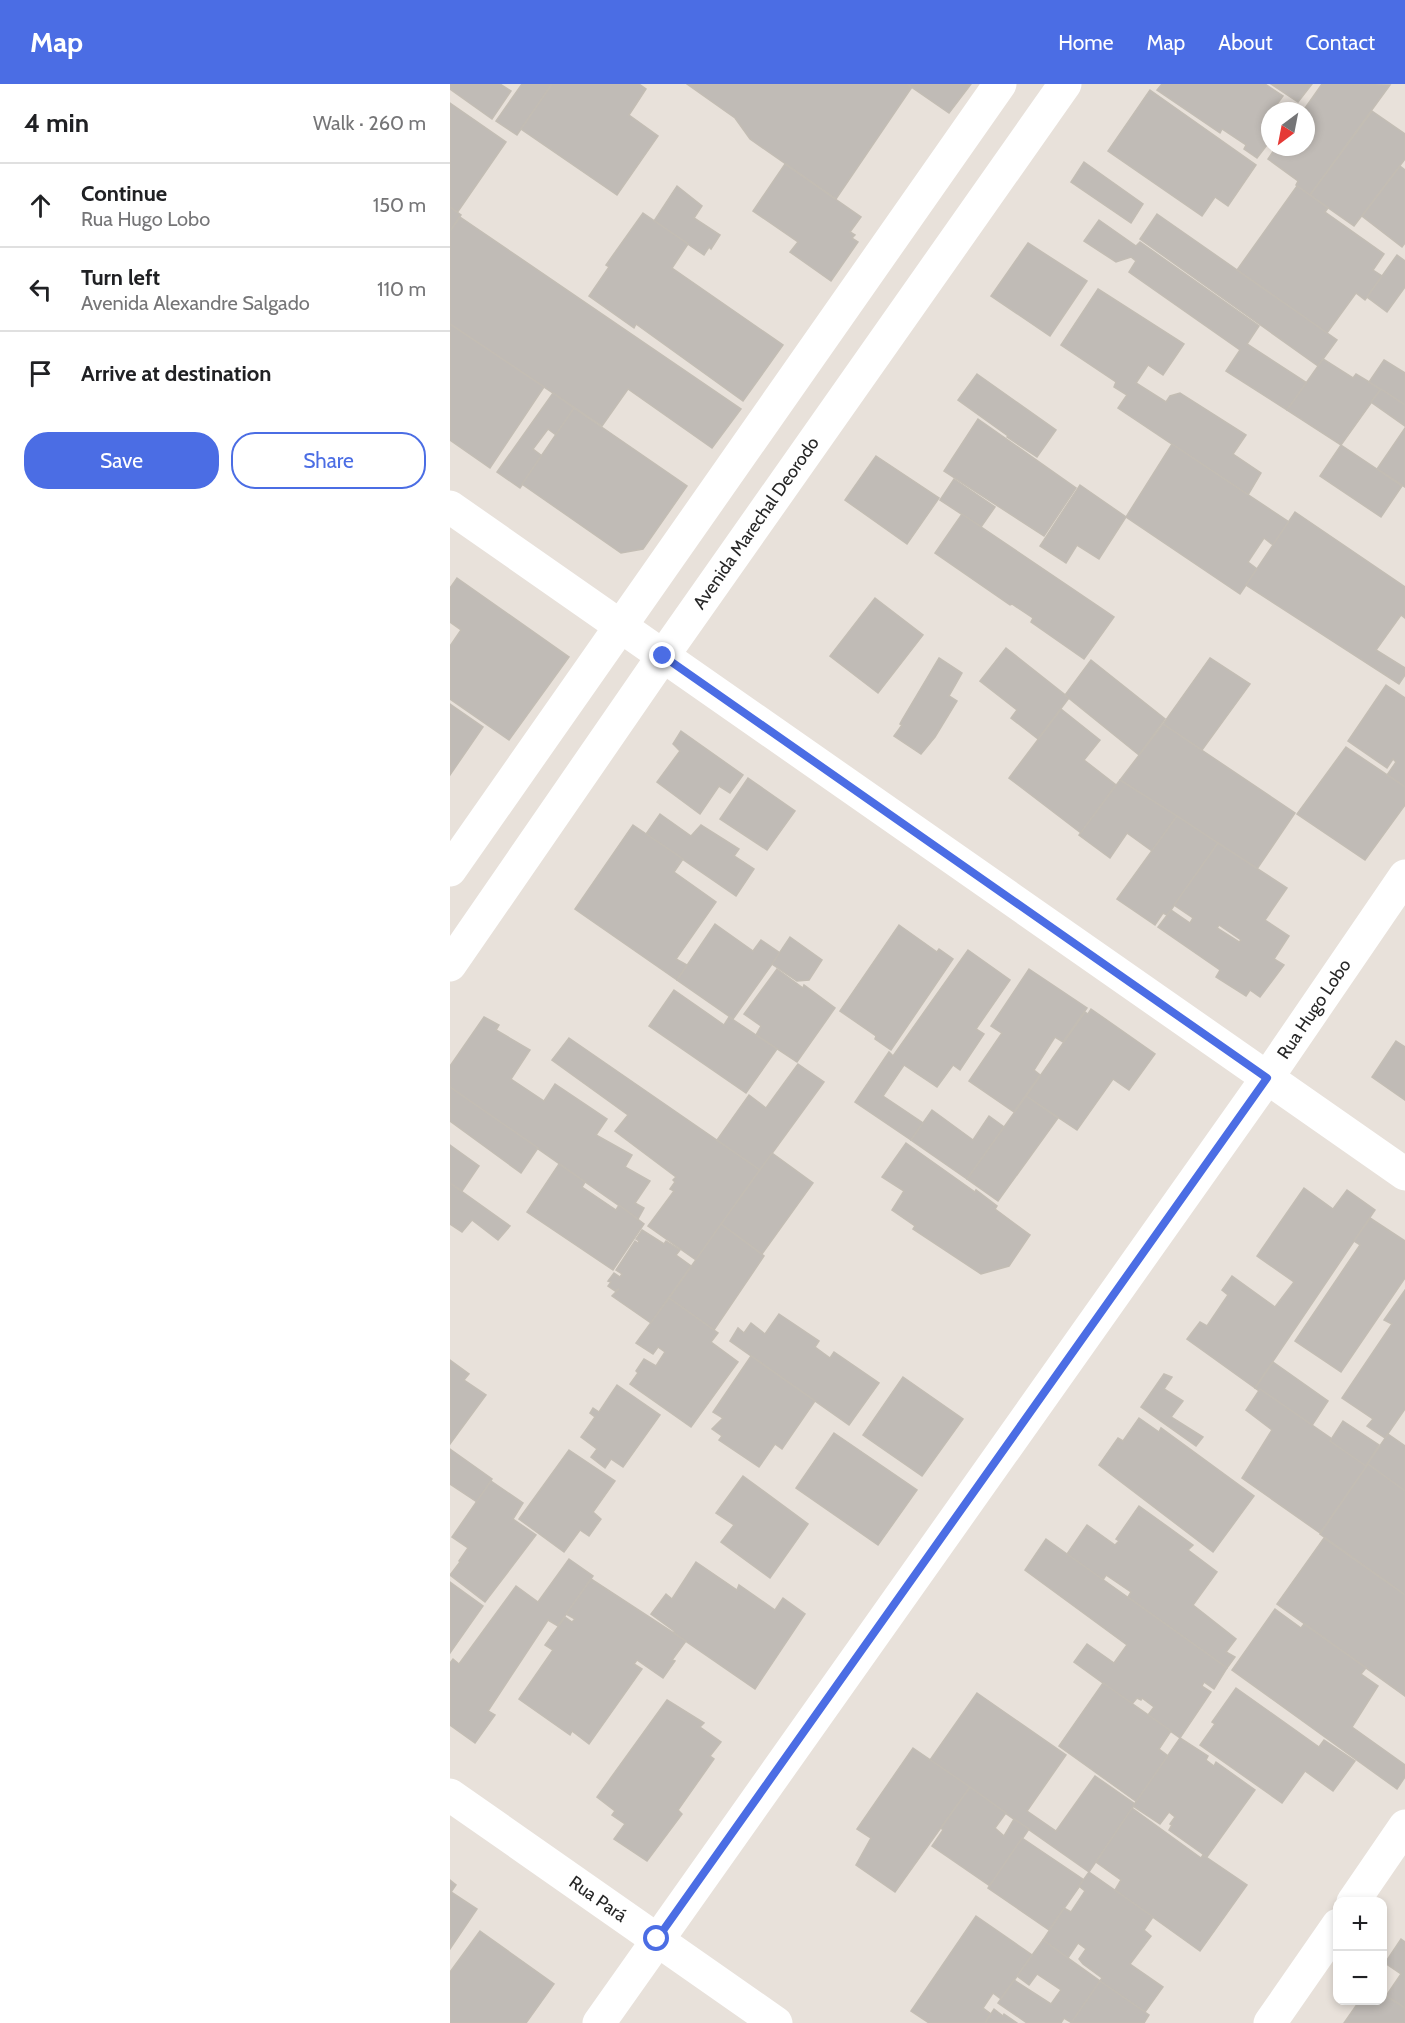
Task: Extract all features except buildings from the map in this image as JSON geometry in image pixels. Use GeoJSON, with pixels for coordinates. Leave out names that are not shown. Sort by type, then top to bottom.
{"type":"FeatureCollection","features":[{"type":"Feature","properties":{"kind":"street"},"geometry":{"type":"LineString","coordinates":[[450,870],[1000,84]]}},
{"type":"Feature","properties":{"kind":"street","name":"Avenida Marechal Deorodo"},"geometry":{"type":"LineString","coordinates":[[450,965],[663,656],[1065,84]]}},
{"type":"Feature","properties":{"kind":"street"},"geometry":{"type":"LineString","coordinates":[[450,507],[1405,1174]]}},
{"type":"Feature","properties":{"kind":"street","name":"Rua Hugo Lobo"},"geometry":{"type":"LineString","coordinates":[[599,2023],[1267,1078],[1405,876]]}},
{"type":"Feature","properties":{"kind":"street","name":"Rua Pará"},"geometry":{"type":"LineString","coordinates":[[450,1795],[776,2023]]}},
{"type":"Feature","properties":{"kind":"street"},"geometry":{"type":"LineString","coordinates":[[1356,1897],[1405,1826]]}},
{"type":"Feature","properties":{"kind":"street"},"geometry":{"type":"LineString","coordinates":[[1270,2023],[1333,1932]]}},
{"type":"Feature","properties":{"kind":"route"},"geometry":{"type":"LineString","coordinates":[[657,1939],[1267,1078],[663,656]]}}]}
